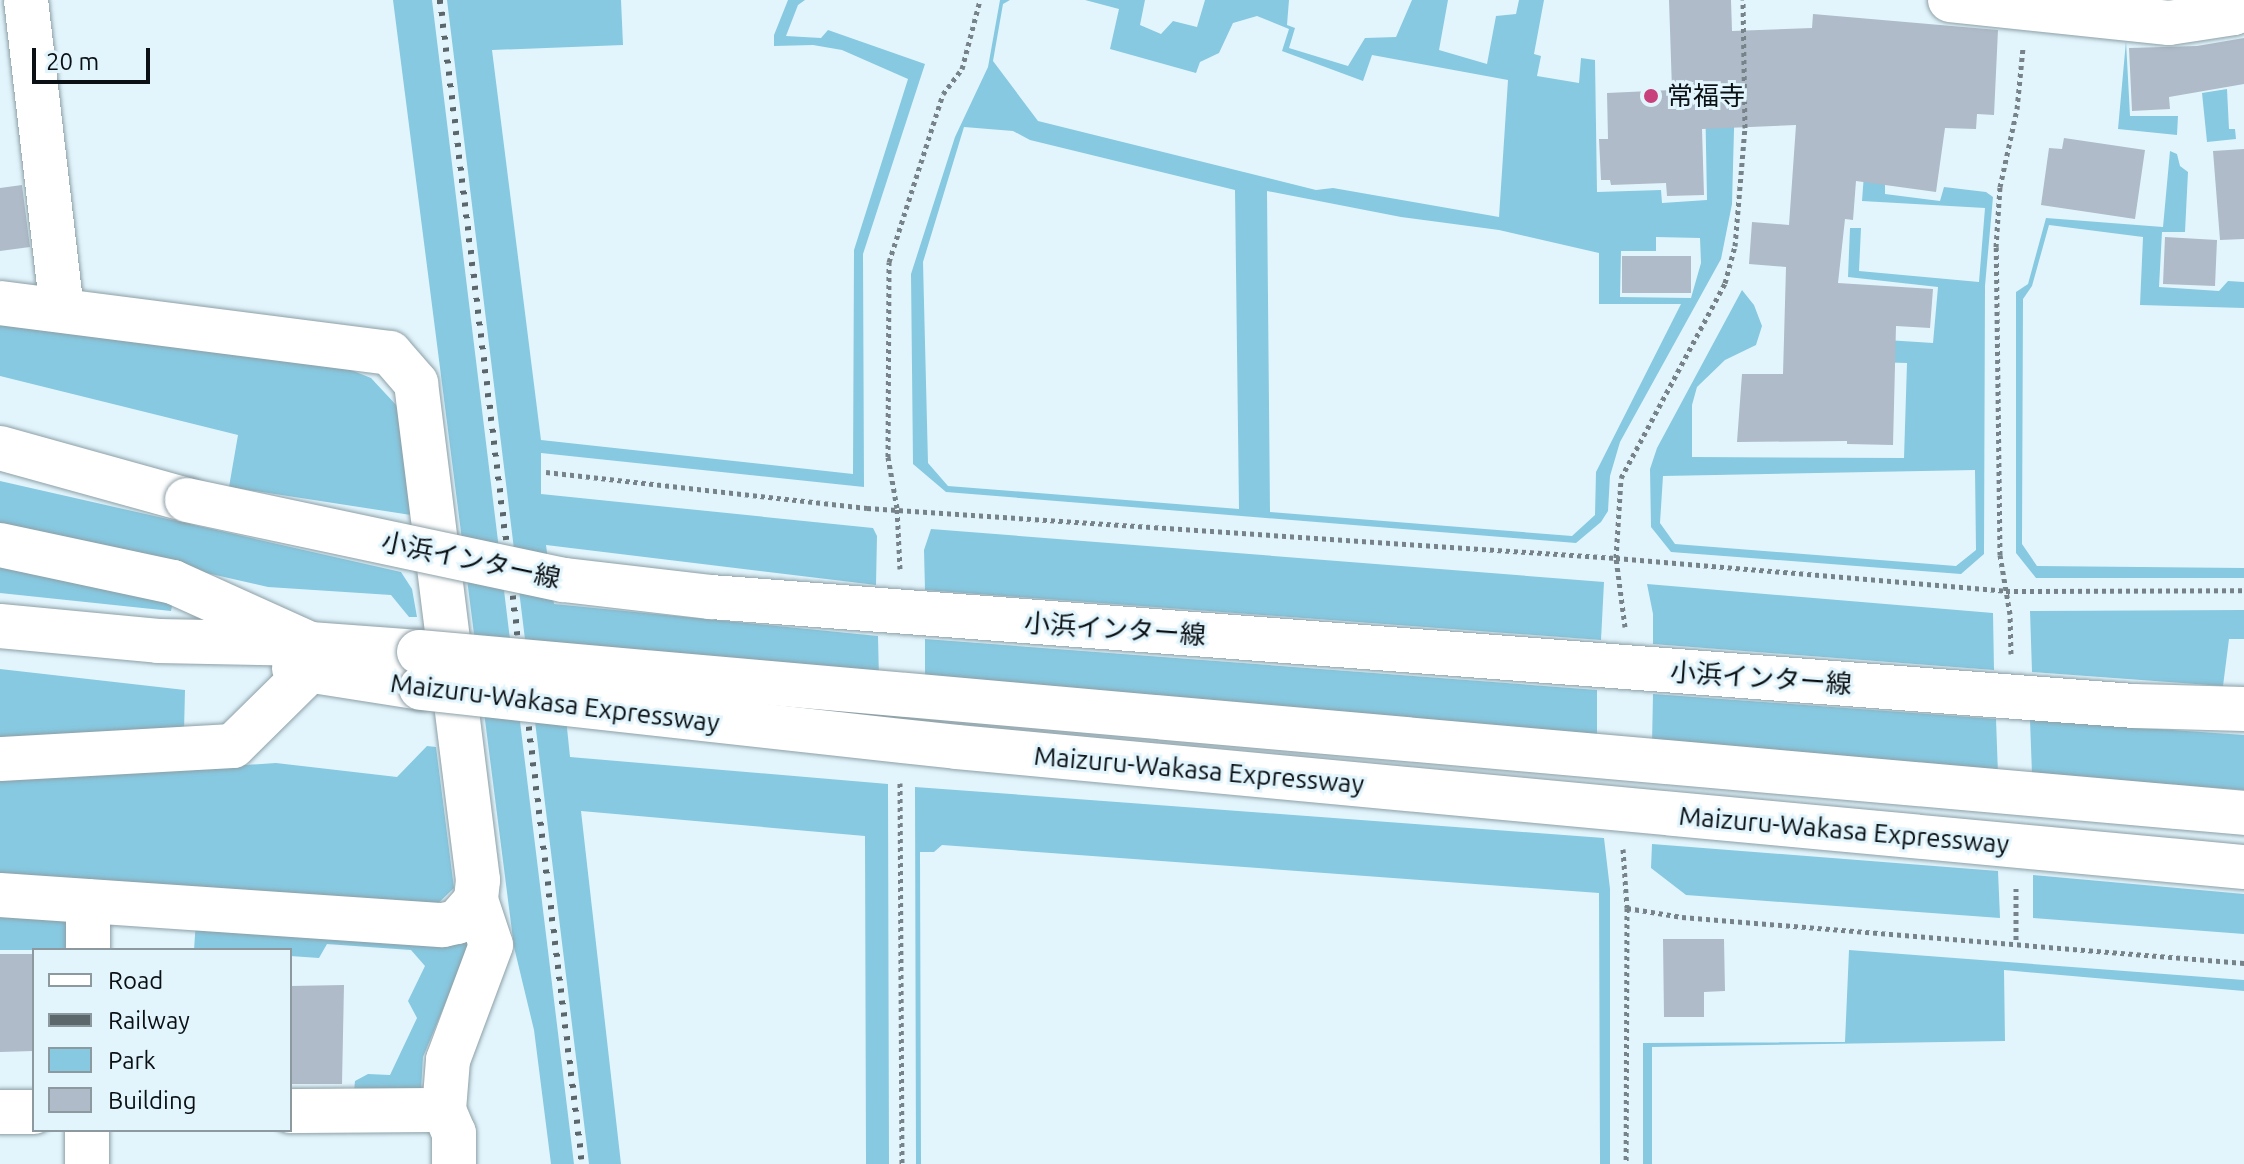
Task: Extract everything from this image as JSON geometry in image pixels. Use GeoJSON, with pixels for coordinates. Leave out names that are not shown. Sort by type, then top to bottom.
{"type":"FeatureCollection","features":[{"type":"Feature","properties":{"kind":"main road"},"geometry":{"type":"LineString","coordinates":[[26,0],[62,310]]}},
{"type":"Feature","properties":{"kind":"main road"},"geometry":{"type":"LineString","coordinates":[[1950,0],[2169,23],[2234,13],[2244,7]]}},
{"type":"Feature","properties":{"kind":"main road"},"geometry":{"type":"LineString","coordinates":[[0,303],[390,353],[416,383],[478,880],[476,900],[491,945],[448,1060],[444,1110],[454,1133],[454,1164]]}},
{"type":"Feature","properties":{"kind":"main road","name":"小浜インター線"},"geometry":{"type":"LineString","coordinates":[[0,448],[187,500],[564,580],[711,597],[2133,706],[2244,709]]}},
{"type":"Feature","properties":{"kind":"main road"},"geometry":{"type":"LineString","coordinates":[[0,545],[173,582],[309,657],[233,746],[0,759]]}},
{"type":"Feature","properties":{"kind":"main road","name":"Maizuru-Wakasa Expressway"},"geometry":{"type":"LineString","coordinates":[[0,626],[420,670],[957,747],[2244,867]]}},
{"type":"Feature","properties":{"kind":"main road","name":"Maizuru-Wakasa Expressway"},"geometry":{"type":"LineString","coordinates":[[420,670],[2244,813]]}},
{"type":"Feature","properties":{"kind":"main road"},"geometry":{"type":"LineString","coordinates":[[0,895],[443,925],[457,922],[468,913],[476,900]]}},
{"type":"Feature","properties":{"kind":"main road"},"geometry":{"type":"LineString","coordinates":[[88,901],[88,948]]}},
{"type":"Feature","properties":{"kind":"main road"},"geometry":{"type":"LineString","coordinates":[[292,1111],[444,1110]]}},
{"type":"Feature","properties":{"kind":"main road"},"geometry":{"type":"LineString","coordinates":[[0,1112],[32,1112]]}},
{"type":"Feature","properties":{"kind":"main road"},"geometry":{"type":"LineString","coordinates":[[87,1132],[87,1164]]}},
{"type":"Feature","properties":{"kind":"path"},"geometry":{"type":"LineString","coordinates":[[900,578],[897,508],[888,457],[889,262],[943,94],[962,69],[980,0]]}},
{"type":"Feature","properties":{"kind":"path"},"geometry":{"type":"LineString","coordinates":[[1625,634],[1616,558],[1621,478],[1725,283],[1735,246],[1745,128],[1743,0]]}},
{"type":"Feature","properties":{"kind":"path"},"geometry":{"type":"LineString","coordinates":[[2012,657],[2000,555],[1996,247],[2000,187],[2017,109],[2028,9]]}},
{"type":"Feature","properties":{"kind":"path"},"geometry":{"type":"LineString","coordinates":[[546,472],[867,508],[1616,558],[2006,591],[2244,590]]}},
{"type":"Feature","properties":{"kind":"path"},"geometry":{"type":"LineString","coordinates":[[900,775],[902,1164]]}},
{"type":"Feature","properties":{"kind":"path"},"geometry":{"type":"LineString","coordinates":[[1623,833],[1627,908],[1626,1164]]}},
{"type":"Feature","properties":{"kind":"path"},"geometry":{"type":"LineString","coordinates":[[2016,878],[2016,943]]}},
{"type":"Feature","properties":{"kind":"path"},"geometry":{"type":"LineString","coordinates":[[1627,908],[1682,917],[2244,963]]}},
{"type":"Feature","properties":{"kind":"green space"},"geometry":{"type":"Polygon","coordinates":[[[393,0],[432,0],[574,1164],[551,1164],[534,1030],[514,947],[393,0]]]}},
{"type":"Feature","properties":{"kind":"green space"},"geometry":{"type":"Polygon","coordinates":[[[447,0],[621,0],[623,45],[492,50],[541,440],[853,474],[854,250],[908,79],[842,50],[813,45],[774,46],[774,35],[788,0],[805,0],[798,5],[786,36],[821,38],[828,30],[925,64],[863,254],[864,487],[541,453],[541,494],[873,528],[877,536],[876,585],[546,545],[554,604],[878,636],[879,679],[559,650],[570,757],[888,784],[889,1164],[866,1164],[865,836],[581,811],[621,1164],[589,1164],[447,0]]]}},
{"type":"Feature","properties":{"kind":"green space"},"geometry":{"type":"Polygon","coordinates":[[[1000,0],[1010,0],[1003,4],[993,61],[1038,121],[1316,190],[1333,188],[1499,217],[1508,80],[1372,55],[1363,81],[1282,51],[1289,29],[1257,16],[1233,23],[1219,53],[1200,62],[1196,73],[1110,49],[1119,9],[1085,0],[1145,0],[1140,25],[1161,34],[1173,21],[1197,27],[1205,0],[1289,0],[1287,25],[1295,28],[1289,48],[1348,66],[1365,38],[1396,37],[1412,0],[1448,0],[1439,50],[1487,64],[1496,16],[1516,14],[1519,0],[1544,0],[1534,54],[1541,56],[1537,76],[1579,83],[1581,58],[1595,60],[1597,192],[1661,190],[1662,203],[1707,200],[1705,94],[1735,93],[1732,204],[1721,259],[1620,442],[1610,476],[1608,511],[1601,522],[1576,543],[946,492],[913,464],[911,274],[955,137],[988,67],[1000,0]],[[964,127],[923,262],[928,463],[948,486],[1239,509],[1235,190],[1030,140],[1013,131],[964,127]],[[1267,191],[1270,512],[1572,536],[1595,515],[1596,472],[1681,304],[1599,304],[1599,253],[1499,230],[1401,217],[1267,191]],[[1656,237],[1656,251],[1621,251],[1620,297],[1691,298],[1701,263],[1700,238],[1656,237]]]}},
{"type":"Feature","properties":{"kind":"green space"},"geometry":{"type":"Polygon","coordinates":[[[2126,41],[2130,116],[2178,116],[2177,135],[2118,129],[2126,41]]]}},
{"type":"Feature","properties":{"kind":"green space"},"geometry":{"type":"Polygon","coordinates":[[[2227,89],[2229,129],[2235,129],[2236,139],[2207,142],[2202,93],[2227,89]]]}},
{"type":"Feature","properties":{"kind":"green space"},"geometry":{"type":"Polygon","coordinates":[[[2170,151],[2177,154],[2180,166],[2188,172],[2185,232],[2162,232],[2159,287],[2219,291],[2228,281],[2244,282],[2244,308],[2140,305],[2143,237],[2049,225],[2032,286],[2023,299],[2022,544],[2037,566],[2244,568],[2244,578],[2036,578],[2016,553],[2016,292],[2028,284],[2046,218],[2163,227],[2170,151]]]}},
{"type":"Feature","properties":{"kind":"green space"},"geometry":{"type":"Polygon","coordinates":[[[1864,174],[1885,178],[1885,194],[1940,201],[1944,187],[1986,192],[1993,197],[1985,286],[1984,554],[1961,574],[1671,552],[1651,527],[1650,469],[1657,448],[1742,290],[1754,305],[1762,326],[1756,345],[1725,360],[1697,387],[1692,405],[1692,457],[1904,458],[1907,363],[1871,362],[1871,339],[1933,343],[1938,287],[1848,277],[1850,228],[1861,228],[1859,271],[1979,282],[1985,208],[1862,201],[1864,174]],[[1975,470],[1663,476],[1660,523],[1675,544],[1956,566],[1976,550],[1975,470]]]}},
{"type":"Feature","properties":{"kind":"green space"},"geometry":{"type":"Polygon","coordinates":[[[0,324],[346,368],[371,378],[398,407],[411,515],[229,487],[238,435],[0,376],[0,324]]]}},
{"type":"Feature","properties":{"kind":"green space"},"geometry":{"type":"Polygon","coordinates":[[[0,481],[401,572],[412,589],[417,617],[409,617],[391,595],[268,587],[0,526],[0,481]]]}},
{"type":"Feature","properties":{"kind":"green space"},"geometry":{"type":"Polygon","coordinates":[[[931,529],[1604,582],[1601,640],[925,590],[924,550],[931,529]]]}},
{"type":"Feature","properties":{"kind":"green space"},"geometry":{"type":"Polygon","coordinates":[[[0,564],[173,601],[171,611],[0,593],[0,564]]]}},
{"type":"Feature","properties":{"kind":"green space"},"geometry":{"type":"Polygon","coordinates":[[[1647,584],[1993,613],[1994,670],[1653,644],[1653,614],[1647,584]]]}},
{"type":"Feature","properties":{"kind":"green space"},"geometry":{"type":"Polygon","coordinates":[[[2244,610],[2244,639],[2229,639],[2223,686],[2032,672],[2030,611],[2244,610]]]}},
{"type":"Feature","properties":{"kind":"green space"},"geometry":{"type":"Polygon","coordinates":[[[925,639],[1597,690],[1597,739],[925,683],[925,639]]]}},
{"type":"Feature","properties":{"kind":"green space"},"geometry":{"type":"Polygon","coordinates":[[[0,669],[185,690],[184,731],[0,741],[0,669]]]}},
{"type":"Feature","properties":{"kind":"green space"},"geometry":{"type":"Polygon","coordinates":[[[1653,694],[1996,719],[1998,774],[1652,744],[1653,694]]]}},
{"type":"Feature","properties":{"kind":"green space"},"geometry":{"type":"Polygon","coordinates":[[[2030,720],[2244,735],[2244,790],[2032,774],[2030,720]]]}},
{"type":"Feature","properties":{"kind":"green space"},"geometry":{"type":"Polygon","coordinates":[[[427,746],[436,747],[454,888],[430,911],[0,881],[0,781],[276,763],[397,777],[427,746]]]}},
{"type":"Feature","properties":{"kind":"green space"},"geometry":{"type":"Polygon","coordinates":[[[915,787],[1604,838],[1610,889],[1610,1164],[1600,1164],[1599,893],[942,845],[934,852],[920,852],[921,1164],[916,1164],[915,787]]]}},
{"type":"Feature","properties":{"kind":"green space"},"geometry":{"type":"Polygon","coordinates":[[[1652,844],[1998,871],[2000,918],[1686,895],[1651,868],[1652,844]]]}},
{"type":"Feature","properties":{"kind":"green space"},"geometry":{"type":"Polygon","coordinates":[[[2033,875],[2244,894],[2244,934],[2033,918],[2033,875]]]}},
{"type":"Feature","properties":{"kind":"green space"},"geometry":{"type":"Polygon","coordinates":[[[0,909],[70,913],[74,948],[0,950],[0,909]]]}},
{"type":"Feature","properties":{"kind":"green space"},"geometry":{"type":"Polygon","coordinates":[[[196,920],[470,944],[423,1057],[421,1090],[354,1091],[355,1081],[368,1074],[390,1075],[417,1018],[408,1001],[425,966],[411,950],[327,944],[319,958],[292,956],[292,948],[194,948],[196,920]]]}},
{"type":"Feature","properties":{"kind":"green space"},"geometry":{"type":"Polygon","coordinates":[[[1849,950],[2244,980],[2244,991],[2004,970],[2005,1041],[1652,1047],[1652,1164],[1643,1164],[1643,1043],[1845,1042],[1849,950]]]}},
{"type":"Feature","properties":{"kind":"building"},"geometry":{"type":"Polygon","coordinates":[[[1669,0],[1731,0],[1732,31],[1812,28],[1813,14],[1998,30],[1994,115],[1977,114],[1976,129],[1945,128],[1936,192],[1856,181],[1853,220],[1845,219],[1838,283],[1933,289],[1930,328],[1896,326],[1893,445],[1847,444],[1847,441],[1737,442],[1742,374],[1783,374],[1786,267],[1749,264],[1752,222],[1789,225],[1796,125],[1702,129],[1704,195],[1667,196],[1666,183],[1611,185],[1610,180],[1601,180],[1599,139],[1608,139],[1607,93],[1672,90],[1669,0]]]}},
{"type":"Feature","properties":{"kind":"building"},"geometry":{"type":"Polygon","coordinates":[[[2244,38],[2244,84],[2169,97],[2170,109],[2132,111],[2129,48],[2197,46],[2244,38]]]}},
{"type":"Feature","properties":{"kind":"building"},"geometry":{"type":"Polygon","coordinates":[[[2064,138],[2145,150],[2135,219],[2041,205],[2049,148],[2062,149],[2064,138]]]}},
{"type":"Feature","properties":{"kind":"building"},"geometry":{"type":"Polygon","coordinates":[[[2244,149],[2244,239],[2220,240],[2213,151],[2244,149]]]}},
{"type":"Feature","properties":{"kind":"building"},"geometry":{"type":"Polygon","coordinates":[[[22,185],[30,247],[0,251],[0,188],[22,185]]]}},
{"type":"Feature","properties":{"kind":"building"},"geometry":{"type":"Polygon","coordinates":[[[2165,237],[2217,240],[2215,286],[2163,284],[2165,237]]]}},
{"type":"Feature","properties":{"kind":"building"},"geometry":{"type":"Polygon","coordinates":[[[1622,256],[1691,256],[1691,293],[1622,293],[1622,256]]]}},
{"type":"Feature","properties":{"kind":"building"},"geometry":{"type":"Polygon","coordinates":[[[1663,939],[1724,939],[1725,991],[1704,992],[1704,1017],[1664,1017],[1663,939]]]}},
{"type":"Feature","properties":{"kind":"building"},"geometry":{"type":"Polygon","coordinates":[[[0,954],[32,954],[32,1051],[0,1052],[0,954]]]}},
{"type":"Feature","properties":{"kind":"building"},"geometry":{"type":"Polygon","coordinates":[[[344,985],[342,1084],[292,1084],[292,986],[344,985]]]}},
{"type":"Feature","properties":{"kind":"railway"},"geometry":{"type":"LineString","coordinates":[[440,0],[582,1164]]}},
{"type":"Feature","properties":{"kind":"place","name":"常福寺"},"geometry":{"type":"Point","coordinates":[1651,96]}}]}
